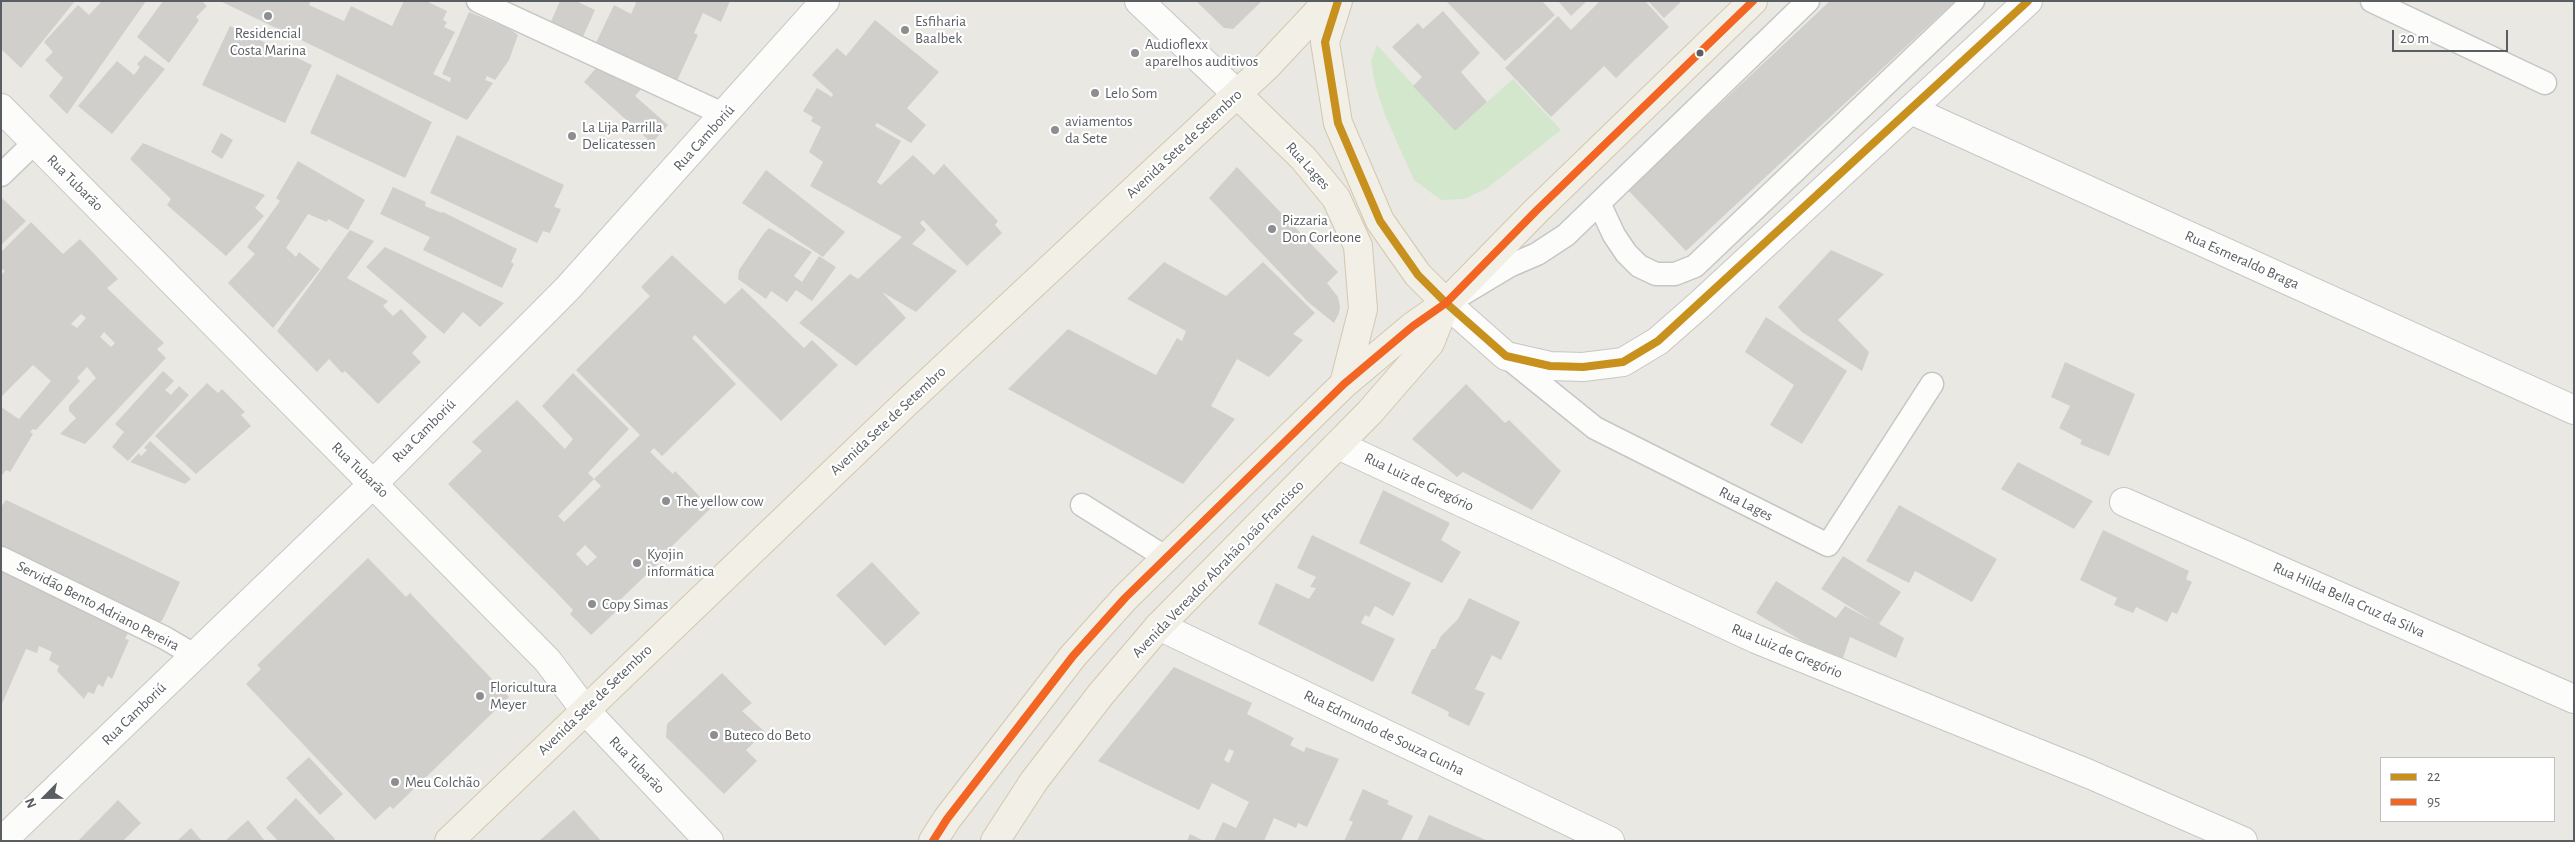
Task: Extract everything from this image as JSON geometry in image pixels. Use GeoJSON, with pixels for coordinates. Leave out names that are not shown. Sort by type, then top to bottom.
{"type":"FeatureCollection","features":[{"type":"Feature","properties":{"kind":"main road","name":"Avenida Sete de Setembro"},"geometry":{"type":"LineString","coordinates":[[448,841],[903,406],[1268,65],[1328,1]]}},
{"type":"Feature","properties":{"kind":"main road"},"geometry":{"type":"LineString","coordinates":[[1338,1],[1326,42],[1338,123],[1380,221],[1418,275],[1446,304]]}},
{"type":"Feature","properties":{"kind":"main road","name":"Avenida Vereador Abrahão João Francisco"},"geometry":{"type":"LineString","coordinates":[[933,841],[946,818],[1073,656],[1165,557],[1344,384],[1413,326],[1446,304],[1536,211],[1753,1]]}},
{"type":"Feature","properties":{"kind":"main road","name":"Rua Lages"},"geometry":{"type":"LineString","coordinates":[[1237,94],[1303,158],[1336,198],[1358,246],[1363,309],[1344,384]]}},
{"type":"Feature","properties":{"kind":"main road","name":"Avenida Vereador Abrahão João Francisco"},"geometry":{"type":"LineString","coordinates":[[995,841],[1046,766],[1100,694],[1159,626],[1338,445],[1430,343],[1446,304]]}},
{"type":"Feature","properties":{"kind":"main road"},"geometry":{"type":"LineString","coordinates":[[1125,598],[1159,626]]}},
{"type":"Feature","properties":{"kind":"street","name":"Rua Camboriú"},"geometry":{"type":"LineString","coordinates":[[2,841],[374,484],[568,288],[825,1]]}},
{"type":"Feature","properties":{"kind":"street","name":"Rua Lages"},"geometry":{"type":"LineString","coordinates":[[1139,1],[1237,94]]}},
{"type":"Feature","properties":{"kind":"street"},"geometry":{"type":"LineString","coordinates":[[1446,304],[1506,356],[1550,366],[1583,368],[1623,362],[1658,341],[2028,1]]}},
{"type":"Feature","properties":{"kind":"street","name":"Rua Tubarão"},"geometry":{"type":"LineString","coordinates":[[1,108],[547,660],[585,710],[709,841]]}},
{"type":"Feature","properties":{"kind":"street","name":"Rua Esmeraldo Braga"},"geometry":{"type":"LineString","coordinates":[[1911,110],[2574,410]]}},
{"type":"Feature","properties":{"kind":"street","name":"Rua Luiz de Gregório"},"geometry":{"type":"LineString","coordinates":[[1338,445],[1756,639],[2089,774],[2243,841]]}},
{"type":"Feature","properties":{"kind":"street","name":"Rua Hilda Bella Cruz da Silva"},"geometry":{"type":"LineString","coordinates":[[2124,502],[2574,698]]}},
{"type":"Feature","properties":{"kind":"street","name":"Rua Edmundo de Souza Cunha"},"geometry":{"type":"LineString","coordinates":[[1159,626],[1610,841]]}},
{"type":"Feature","properties":{"kind":"lane"},"geometry":{"type":"LineString","coordinates":[[478,1],[725,114]]}},
{"type":"Feature","properties":{"kind":"lane"},"geometry":{"type":"LineString","coordinates":[[1446,304],[1509,266],[1537,254],[1566,235],[1808,1]]}},
{"type":"Feature","properties":{"kind":"lane"},"geometry":{"type":"LineString","coordinates":[[1599,203],[1614,235],[1626,253],[1639,266],[1656,274],[1675,274],[1695,266],[1973,1]]}},
{"type":"Feature","properties":{"kind":"lane"},"geometry":{"type":"LineString","coordinates":[[2372,1],[2545,83]]}},
{"type":"Feature","properties":{"kind":"lane"},"geometry":{"type":"LineString","coordinates":[[1,175],[35,142]]}},
{"type":"Feature","properties":{"kind":"lane","name":"Rua Lages"},"geometry":{"type":"LineString","coordinates":[[1506,356],[1595,428],[1828,544],[1932,384]]}},
{"type":"Feature","properties":{"kind":"lane"},"geometry":{"type":"LineString","coordinates":[[1082,506],[1165,557]]}},
{"type":"Feature","properties":{"kind":"lane","name":"Servidão Bento Adriano Pereira"},"geometry":{"type":"LineString","coordinates":[[1,558],[165,638],[194,655]]}},
{"type":"Feature","properties":{"kind":"green space"},"geometry":{"type":"Polygon","coordinates":[[[1377,45],[1455,131],[1513,79],[1561,130],[1486,189],[1464,199],[1441,200],[1414,180],[1385,115],[1375,84],[1371,61],[1377,45]]]}},
{"type":"Feature","properties":{"kind":"building"},"geometry":{"type":"Polygon","coordinates":[[[1,1],[75,1],[21,68],[1,49],[1,1]]]}},
{"type":"Feature","properties":{"kind":"building"},"geometry":{"type":"Polygon","coordinates":[[[102,1],[146,1],[67,114],[49,96],[63,78],[45,60],[53,52],[44,42],[78,5],[89,15],[102,1]]]}},
{"type":"Feature","properties":{"kind":"building"},"geometry":{"type":"Polygon","coordinates":[[[163,1],[202,1],[207,6],[196,17],[199,20],[169,63],[137,37],[163,1]]]}},
{"type":"Feature","properties":{"kind":"building"},"geometry":{"type":"Polygon","coordinates":[[[220,1],[311,1],[309,5],[344,21],[351,6],[392,26],[404,1],[426,1],[447,11],[443,20],[447,22],[444,27],[455,32],[433,74],[450,82],[451,78],[442,74],[469,12],[508,28],[518,35],[509,60],[495,80],[487,76],[485,80],[493,83],[467,120],[220,1]]]}},
{"type":"Feature","properties":{"kind":"building"},"geometry":{"type":"Polygon","coordinates":[[[560,1],[576,1],[595,10],[581,41],[549,26],[560,1]]]}},
{"type":"Feature","properties":{"kind":"building"},"geometry":{"type":"Polygon","coordinates":[[[633,1],[730,1],[721,22],[703,13],[694,33],[698,35],[675,85],[594,47],[614,5],[631,14],[636,3],[633,1]]]}},
{"type":"Feature","properties":{"kind":"building"},"geometry":{"type":"Polygon","coordinates":[[[1196,1],[1262,1],[1233,29],[1224,28],[1196,1]]]}},
{"type":"Feature","properties":{"kind":"building"},"geometry":{"type":"Polygon","coordinates":[[[1446,1],[1542,1],[1555,15],[1505,61],[1446,1]]]}},
{"type":"Feature","properties":{"kind":"building"},"geometry":{"type":"Polygon","coordinates":[[[1558,1],[1587,1],[1571,16],[1558,1]]]}},
{"type":"Feature","properties":{"kind":"building"},"geometry":{"type":"Polygon","coordinates":[[[1600,1],[1645,1],[1669,27],[1616,78],[1604,66],[1551,117],[1505,68],[1558,16],[1571,30],[1600,1]]]}},
{"type":"Feature","properties":{"kind":"building"},"geometry":{"type":"Polygon","coordinates":[[[1648,1],[1682,1],[1664,18],[1648,1]]]}},
{"type":"Feature","properties":{"kind":"building"},"geometry":{"type":"Polygon","coordinates":[[[1830,1],[1955,1],[1686,251],[1628,190],[1830,1]]]}},
{"type":"Feature","properties":{"kind":"building"},"geometry":{"type":"Polygon","coordinates":[[[1443,11],[1480,53],[1461,72],[1487,102],[1455,131],[1413,86],[1422,77],[1392,47],[1418,23],[1423,29],[1443,11]]]}},
{"type":"Feature","properties":{"kind":"building"},"geometry":{"type":"Polygon","coordinates":[[[875,20],[939,72],[907,108],[926,125],[911,143],[877,123],[875,126],[901,141],[877,182],[881,185],[913,155],[934,175],[944,164],[998,221],[995,225],[1002,233],[967,266],[923,220],[920,223],[926,230],[912,244],[957,271],[916,312],[882,292],[906,318],[856,366],[799,323],[850,274],[858,279],[902,237],[810,186],[823,162],[809,152],[821,127],[811,121],[813,117],[803,111],[817,88],[832,97],[833,94],[812,75],[837,48],[846,56],[875,20]]]}},
{"type":"Feature","properties":{"kind":"building"},"geometry":{"type":"Polygon","coordinates":[[[230,26],[312,65],[285,123],[202,85],[230,26]]]}},
{"type":"Feature","properties":{"kind":"building"},"geometry":{"type":"Polygon","coordinates":[[[145,55],[165,69],[112,134],[78,106],[117,61],[134,75],[140,67],[137,64],[145,55]]]}},
{"type":"Feature","properties":{"kind":"building"},"geometry":{"type":"Polygon","coordinates":[[[598,66],[643,87],[635,96],[668,125],[652,143],[584,82],[598,66]]]}},
{"type":"Feature","properties":{"kind":"building"},"geometry":{"type":"Polygon","coordinates":[[[337,74],[432,122],[405,178],[310,133],[337,74]]]}},
{"type":"Feature","properties":{"kind":"building"},"geometry":{"type":"Polygon","coordinates":[[[221,133],[233,140],[222,159],[211,152],[221,133]]]}},
{"type":"Feature","properties":{"kind":"building"},"geometry":{"type":"Polygon","coordinates":[[[457,135],[564,185],[554,207],[561,209],[550,233],[543,231],[537,243],[430,193],[457,135]]]}},
{"type":"Feature","properties":{"kind":"building"},"geometry":{"type":"Polygon","coordinates":[[[143,143],[265,195],[255,208],[264,216],[226,256],[167,205],[171,199],[130,159],[143,143]]]}},
{"type":"Feature","properties":{"kind":"building"},"geometry":{"type":"Polygon","coordinates":[[[298,161],[365,200],[348,230],[328,219],[327,222],[308,214],[286,248],[296,257],[299,252],[320,269],[273,328],[228,283],[255,254],[247,247],[280,201],[276,198],[298,161]]]}},
{"type":"Feature","properties":{"kind":"building"},"geometry":{"type":"Polygon","coordinates":[[[1237,167],[1338,272],[1327,283],[1338,297],[1340,307],[1334,323],[1308,302],[1209,198],[1237,167]]]}},
{"type":"Feature","properties":{"kind":"building"},"geometry":{"type":"Polygon","coordinates":[[[766,170],[845,232],[823,257],[742,203],[766,170]]]}},
{"type":"Feature","properties":{"kind":"building"},"geometry":{"type":"Polygon","coordinates":[[[393,187],[426,202],[425,206],[443,212],[517,249],[511,262],[514,264],[502,288],[423,250],[430,237],[380,214],[393,187]]]}},
{"type":"Feature","properties":{"kind":"building"},"geometry":{"type":"Polygon","coordinates":[[[1,197],[26,221],[1,245],[1,197]]]}},
{"type":"Feature","properties":{"kind":"building"},"geometry":{"type":"Polygon","coordinates":[[[31,222],[63,254],[80,239],[118,279],[107,288],[164,343],[157,349],[166,358],[85,444],[60,434],[76,418],[69,411],[69,406],[96,378],[87,367],[77,378],[80,381],[36,430],[33,429],[30,432],[33,434],[10,472],[6,470],[1,477],[1,407],[19,419],[51,381],[33,365],[1,397],[1,275],[5,271],[1,268],[1,252],[31,222]],[[81,314],[71,324],[77,328],[86,318],[81,314]],[[104,332],[100,337],[111,347],[115,343],[104,332]]]}},
{"type":"Feature","properties":{"kind":"building"},"geometry":{"type":"Polygon","coordinates":[[[769,228],[812,252],[794,276],[802,282],[819,256],[836,267],[812,301],[796,290],[787,302],[771,291],[766,299],[738,279],[739,270],[769,228]]]}},
{"type":"Feature","properties":{"kind":"building"},"geometry":{"type":"Polygon","coordinates":[[[350,230],[374,241],[347,278],[388,301],[383,306],[393,316],[401,309],[427,337],[412,353],[421,362],[378,404],[345,371],[342,373],[329,359],[317,372],[277,331],[350,230]]]}},
{"type":"Feature","properties":{"kind":"building"},"geometry":{"type":"Polygon","coordinates":[[[385,247],[504,303],[480,327],[463,312],[444,334],[366,267],[385,247]]]}},
{"type":"Feature","properties":{"kind":"building"},"geometry":{"type":"Polygon","coordinates":[[[1831,250],[1884,274],[1838,320],[1869,352],[1862,371],[1802,332],[1778,307],[1831,250]]]}},
{"type":"Feature","properties":{"kind":"building"},"geometry":{"type":"Polygon","coordinates":[[[672,255],[725,304],[742,288],[804,348],[812,340],[838,365],[781,421],[695,335],[692,338],[736,384],[662,456],[654,448],[650,452],[673,474],[675,471],[711,508],[666,552],[668,554],[620,600],[624,604],[591,635],[570,614],[573,610],[556,592],[448,484],[482,451],[472,442],[517,400],[565,449],[573,439],[542,406],[573,373],[629,429],[588,473],[594,479],[640,435],[576,370],[650,296],[641,287],[672,255]],[[594,479],[558,516],[564,522],[601,486],[594,479]],[[585,545],[576,554],[587,566],[597,557],[585,545]]]}},
{"type":"Feature","properties":{"kind":"building"},"geometry":{"type":"Polygon","coordinates":[[[1164,262],[1226,296],[1263,262],[1315,313],[1293,334],[1303,340],[1269,377],[1237,359],[1211,406],[1235,419],[1183,484],[1008,389],[1068,329],[1156,375],[1177,338],[1182,341],[1186,331],[1127,299],[1164,262]]]}},
{"type":"Feature","properties":{"kind":"building"},"geometry":{"type":"Polygon","coordinates":[[[1766,317],[1847,371],[1802,444],[1770,425],[1794,385],[1745,352],[1766,317]]]}},
{"type":"Feature","properties":{"kind":"building"},"geometry":{"type":"Polygon","coordinates":[[[2065,362],[2135,394],[2109,456],[2080,444],[2082,440],[2059,428],[2070,406],[2051,397],[2065,362]]]}},
{"type":"Feature","properties":{"kind":"building"},"geometry":{"type":"Polygon","coordinates":[[[163,371],[174,381],[165,390],[171,395],[179,386],[189,395],[128,461],[112,447],[124,432],[115,424],[163,371]]]}},
{"type":"Feature","properties":{"kind":"building"},"geometry":{"type":"Polygon","coordinates":[[[207,383],[218,393],[222,389],[245,412],[241,415],[251,426],[196,474],[155,436],[207,383]]]}},
{"type":"Feature","properties":{"kind":"building"},"geometry":{"type":"Polygon","coordinates":[[[1466,384],[1505,423],[1509,420],[1561,471],[1532,510],[1463,472],[1457,477],[1412,439],[1466,384]]]}},
{"type":"Feature","properties":{"kind":"building"},"geometry":{"type":"Polygon","coordinates":[[[150,441],[191,479],[185,484],[130,462],[139,453],[141,456],[147,450],[144,448],[150,441]]]}},
{"type":"Feature","properties":{"kind":"building"},"geometry":{"type":"Polygon","coordinates":[[[2018,462],[2093,501],[2074,529],[2001,489],[2018,462]]]}},
{"type":"Feature","properties":{"kind":"building"},"geometry":{"type":"Polygon","coordinates":[[[1383,490],[1450,523],[1441,540],[1461,552],[1442,583],[1359,543],[1383,490]]]}},
{"type":"Feature","properties":{"kind":"building"},"geometry":{"type":"Polygon","coordinates":[[[6,500],[180,582],[162,621],[157,622],[1,548],[1,507],[6,500]]]}},
{"type":"Feature","properties":{"kind":"building"},"geometry":{"type":"Polygon","coordinates":[[[1899,505],[1997,559],[1972,602],[1915,571],[1909,583],[1866,561],[1899,505]]]}},
{"type":"Feature","properties":{"kind":"building"},"geometry":{"type":"Polygon","coordinates":[[[2103,530],[2189,571],[2186,579],[2192,582],[2177,614],[2172,612],[2167,622],[2136,607],[2133,613],[2114,605],[2117,598],[2080,580],[2103,530]]]}},
{"type":"Feature","properties":{"kind":"building"},"geometry":{"type":"Polygon","coordinates":[[[1312,535],[1411,583],[1393,616],[1375,606],[1369,617],[1365,615],[1361,623],[1395,639],[1373,682],[1258,624],[1276,583],[1309,599],[1316,588],[1310,587],[1316,577],[1297,568],[1312,535]]]}},
{"type":"Feature","properties":{"kind":"building"},"geometry":{"type":"Polygon","coordinates":[[[1843,556],[1901,592],[1879,624],[1904,638],[1896,658],[1850,637],[1843,658],[1805,643],[1756,613],[1776,581],[1836,618],[1845,606],[1873,621],[1821,589],[1843,556]]]}},
{"type":"Feature","properties":{"kind":"building"},"geometry":{"type":"Polygon","coordinates":[[[368,558],[406,597],[410,593],[509,697],[393,809],[390,806],[375,820],[246,684],[261,669],[257,665],[368,558]]]}},
{"type":"Feature","properties":{"kind":"building"},"geometry":{"type":"Polygon","coordinates":[[[872,562],[920,613],[885,646],[836,595],[872,562]]]}},
{"type":"Feature","properties":{"kind":"building"},"geometry":{"type":"Polygon","coordinates":[[[1,570],[128,633],[125,639],[129,640],[112,679],[108,676],[103,687],[98,684],[94,694],[88,692],[84,699],[57,671],[59,666],[49,660],[52,652],[39,646],[37,653],[26,649],[1,706],[1,570]]]}},
{"type":"Feature","properties":{"kind":"building"},"geometry":{"type":"Polygon","coordinates":[[[1469,598],[1520,622],[1501,660],[1492,655],[1475,689],[1485,693],[1469,726],[1448,716],[1449,712],[1411,693],[1432,649],[1435,649],[1441,636],[1458,619],[1469,598]]]}},
{"type":"Feature","properties":{"kind":"building"},"geometry":{"type":"Polygon","coordinates":[[[1174,667],[1252,703],[1247,714],[1294,738],[1290,745],[1304,752],[1306,747],[1339,759],[1307,827],[1298,823],[1296,828],[1274,818],[1264,841],[1214,841],[1223,822],[1236,828],[1249,802],[1212,783],[1199,810],[1098,761],[1174,667]],[[1229,749],[1224,760],[1229,763],[1234,751],[1229,749]]]}},
{"type":"Feature","properties":{"kind":"building","name":"Buteco do Beto"},"geometry":{"type":"Polygon","coordinates":[[[722,673],[752,703],[742,711],[765,732],[746,750],[757,761],[724,794],[666,737],[667,724],[722,673]]]}},
{"type":"Feature","properties":{"kind":"building"},"geometry":{"type":"Polygon","coordinates":[[[309,757],[343,794],[320,815],[286,778],[309,757]]]}},
{"type":"Feature","properties":{"kind":"building"},"geometry":{"type":"Polygon","coordinates":[[[1363,789],[1389,801],[1387,804],[1413,816],[1401,841],[1344,841],[1353,822],[1349,820],[1363,789]]]}},
{"type":"Feature","properties":{"kind":"building"},"geometry":{"type":"Polygon","coordinates":[[[296,798],[335,839],[334,841],[278,841],[266,828],[296,798]]]}},
{"type":"Feature","properties":{"kind":"building"},"geometry":{"type":"Polygon","coordinates":[[[118,800],[141,823],[123,841],[78,841],[118,800]]]}},
{"type":"Feature","properties":{"kind":"building"},"geometry":{"type":"Polygon","coordinates":[[[574,810],[601,841],[539,841],[574,810]]]}},
{"type":"Feature","properties":{"kind":"building"},"geometry":{"type":"Polygon","coordinates":[[[1429,815],[1488,841],[1417,841],[1429,815]]]}},
{"type":"Feature","properties":{"kind":"building"},"geometry":{"type":"Polygon","coordinates":[[[248,820],[265,841],[225,841],[248,820]]]}},
{"type":"Feature","properties":{"kind":"building"},"geometry":{"type":"Polygon","coordinates":[[[191,828],[202,841],[177,841],[191,828]]]}},
{"type":"Feature","properties":{"kind":"building"},"geometry":{"type":"Polygon","coordinates":[[[1190,834],[1204,841],[1187,841],[1190,834]]]}},
{"type":"Feature","properties":{"kind":"transit line","name":"22"},"geometry":{"type":"LineString","coordinates":[[1338,1],[1325,42],[1338,123],[1380,221],[1418,275],[1446,303],[1506,356],[1550,366],[1583,367],[1623,362],[1658,341],[2028,1]]}},
{"type":"Feature","properties":{"kind":"transit line","name":"95"},"geometry":{"type":"LineString","coordinates":[[933,841],[947,819],[1073,656],[1125,598],[1344,384],[1413,326],[1446,303],[1536,211],[1753,1]]}},
{"type":"Feature","properties":{"kind":"place","name":"Residencial Costa Marina"},"geometry":{"type":"Point","coordinates":[268,16]}},
{"type":"Feature","properties":{"kind":"place","name":"Esfiharia Baalbek"},"geometry":{"type":"Point","coordinates":[905,30]}},
{"type":"Feature","properties":{"kind":"place","name":"Audioflexx aparelhos auditivos"},"geometry":{"type":"Point","coordinates":[1135,53]}},
{"type":"Feature","properties":{"kind":"place","name":"Lelo Som"},"geometry":{"type":"Point","coordinates":[1095,93]}},
{"type":"Feature","properties":{"kind":"place","name":"aviamentos da Sete"},"geometry":{"type":"Point","coordinates":[1055,130]}},
{"type":"Feature","properties":{"kind":"place","name":"La Lija Parrilla Delicatessen"},"geometry":{"type":"Point","coordinates":[572,136]}},
{"type":"Feature","properties":{"kind":"place","name":"Pizzaria Don Corleone"},"geometry":{"type":"Point","coordinates":[1272,229]}},
{"type":"Feature","properties":{"kind":"place","name":"The yellow cow"},"geometry":{"type":"Point","coordinates":[666,501]}},
{"type":"Feature","properties":{"kind":"place","name":"Kyojin informática"},"geometry":{"type":"Point","coordinates":[637,563]}},
{"type":"Feature","properties":{"kind":"place","name":"Copy Simas"},"geometry":{"type":"Point","coordinates":[592,604]}},
{"type":"Feature","properties":{"kind":"place","name":"Floricultura Meyer"},"geometry":{"type":"Point","coordinates":[480,696]}},
{"type":"Feature","properties":{"kind":"place","name":"Buteco do Beto"},"geometry":{"type":"Point","coordinates":[714,735]}},
{"type":"Feature","properties":{"kind":"place","name":"Meu Colchão"},"geometry":{"type":"Point","coordinates":[395,782]}}]}
